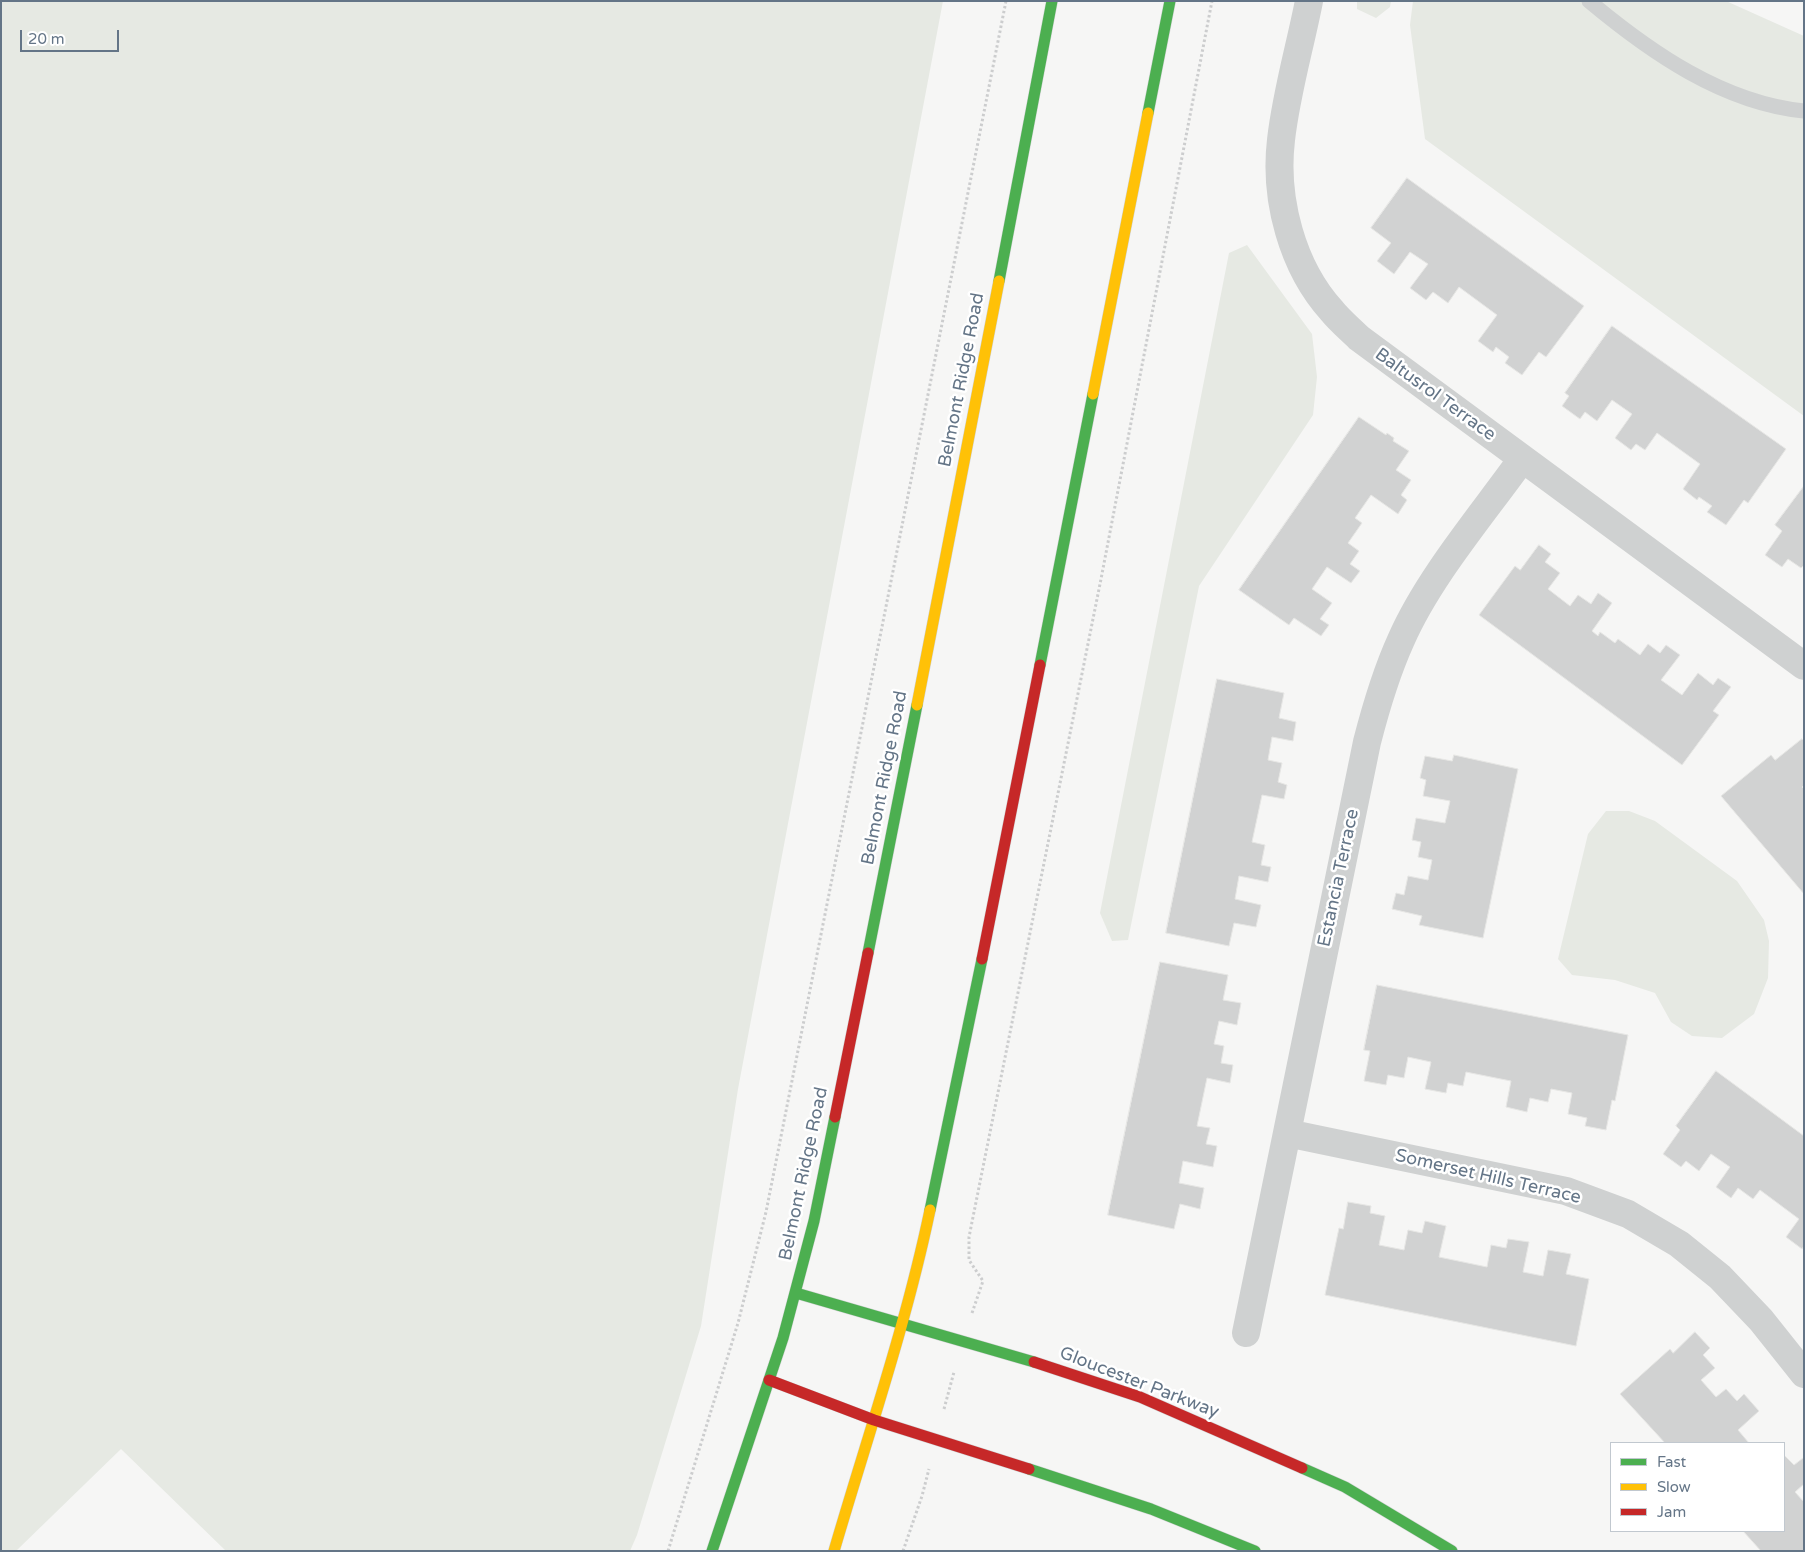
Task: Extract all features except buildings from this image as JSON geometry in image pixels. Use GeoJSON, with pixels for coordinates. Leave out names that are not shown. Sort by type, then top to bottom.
{"type":"FeatureCollection","features":[{"type":"Feature","properties":{"kind":"main road","name":"Belmont Ridge Road"},"geometry":{"type":"LineString","coordinates":[[712,1551],[796,1293],[814,1221],[874,924],[1052,1]]}},
{"type":"Feature","properties":{"kind":"main road"},"geometry":{"type":"LineString","coordinates":[[834,1551],[874,1420],[922,1248],[990,922],[1170,1]]}},
{"type":"Feature","properties":{"kind":"main road","name":"Gloucester Parkway"},"geometry":{"type":"LineString","coordinates":[[796,1293],[901,1325],[1017,1357],[1148,1401],[1345,1487],[1452,1551]]}},
{"type":"Feature","properties":{"kind":"main road"},"geometry":{"type":"LineString","coordinates":[[769,1380],[874,1420],[937,1438],[1151,1509],[1255,1551]]}},
{"type":"Feature","properties":{"kind":"street","name":"Baltusrol Terrace"},"geometry":{"type":"LineString","coordinates":[[1309,1],[1281,140],[1280,188],[1288,230],[1306,274],[1331,310],[1359,338],[1804,666]]}},
{"type":"Feature","properties":{"kind":"street","name":"Estancia Terrace"},"geometry":{"type":"LineString","coordinates":[[1246,1333],[1378,699],[1401,639],[1428,590],[1522,459]]}},
{"type":"Feature","properties":{"kind":"street","name":"Somerset Hills Terrace"},"geometry":{"type":"LineString","coordinates":[[1287,1133],[1566,1191],[1628,1214],[1679,1244],[1720,1277],[1761,1320],[1804,1374]]}},
{"type":"Feature","properties":{"kind":"lane"},"geometry":{"type":"LineString","coordinates":[[1589,1],[1670,59],[1719,87],[1760,104],[1804,111]]}},
{"type":"Feature","properties":{"kind":"path"},"geometry":{"type":"LineString","coordinates":[[668,1551],[738,1323],[766,1212],[1006,1]]}},
{"type":"Feature","properties":{"kind":"path"},"geometry":{"type":"LineString","coordinates":[[903,1551],[922,1496],[962,1342],[983,1281],[969,1260],[969,1237],[1101,580],[1212,1]]}},
{"type":"Feature","properties":{"kind":"shaded area"},"geometry":{"type":"Polygon","coordinates":[[[1,1],[943,1],[738,1089],[701,1326],[637,1535],[630,1551],[226,1551],[121,1449],[16,1551],[1,1551],[1,1]]]}},
{"type":"Feature","properties":{"kind":"shaded area"},"geometry":{"type":"Polygon","coordinates":[[[1357,1],[1391,1],[1390,7],[1376,18],[1357,9],[1357,1]]]}},
{"type":"Feature","properties":{"kind":"shaded area"},"geometry":{"type":"Polygon","coordinates":[[[1413,1],[1726,1],[1804,36],[1804,416],[1425,139],[1410,25],[1413,1]]]}},
{"type":"Feature","properties":{"kind":"shaded area"},"geometry":{"type":"Polygon","coordinates":[[[1247,245],[1312,334],[1317,377],[1313,415],[1199,586],[1128,940],[1112,941],[1100,913],[1229,253],[1247,245]]]}},
{"type":"Feature","properties":{"kind":"shaded area"},"geometry":{"type":"Polygon","coordinates":[[[1606,811],[1629,811],[1655,821],[1737,881],[1764,920],[1769,941],[1768,978],[1754,1014],[1722,1038],[1692,1036],[1671,1022],[1655,993],[1615,980],[1572,975],[1558,959],[1588,834],[1606,811]]]}},
{"type":"Feature","properties":{"kind":"traffic: fast"},"geometry":{"type":"LineString","coordinates":[[999,281],[1052,1]]}},
{"type":"Feature","properties":{"kind":"traffic: fast"},"geometry":{"type":"LineString","coordinates":[[1148,113],[1170,1]]}},
{"type":"Feature","properties":{"kind":"traffic: fast"},"geometry":{"type":"LineString","coordinates":[[1040,665],[1093,394]]}},
{"type":"Feature","properties":{"kind":"traffic: fast"},"geometry":{"type":"LineString","coordinates":[[868,953],[917,705]]}},
{"type":"Feature","properties":{"kind":"traffic: fast"},"geometry":{"type":"LineString","coordinates":[[930,1210],[982,959]]}},
{"type":"Feature","properties":{"kind":"traffic: fast"},"geometry":{"type":"LineString","coordinates":[[712,1551],[783,1338],[814,1221],[835,1117]]}},
{"type":"Feature","properties":{"kind":"traffic: fast"},"geometry":{"type":"LineString","coordinates":[[796,1293],[1034,1362]]}},
{"type":"Feature","properties":{"kind":"traffic: fast"},"geometry":{"type":"LineString","coordinates":[[1302,1468],[1345,1487],[1452,1551]]}},
{"type":"Feature","properties":{"kind":"traffic: fast"},"geometry":{"type":"LineString","coordinates":[[1029,1469],[1151,1509],[1255,1551]]}},
{"type":"Feature","properties":{"kind":"traffic: slow"},"geometry":{"type":"LineString","coordinates":[[1093,394],[1148,113]]}},
{"type":"Feature","properties":{"kind":"traffic: slow"},"geometry":{"type":"LineString","coordinates":[[917,705],[999,281]]}},
{"type":"Feature","properties":{"kind":"traffic: slow"},"geometry":{"type":"LineString","coordinates":[[834,1551],[898,1339],[930,1210]]}},
{"type":"Feature","properties":{"kind":"traffic: jam"},"geometry":{"type":"LineString","coordinates":[[982,959],[1040,665]]}},
{"type":"Feature","properties":{"kind":"traffic: jam"},"geometry":{"type":"LineString","coordinates":[[835,1117],[868,953]]}},
{"type":"Feature","properties":{"kind":"traffic: jam"},"geometry":{"type":"LineString","coordinates":[[1034,1362],[1140,1397],[1302,1468]]}},
{"type":"Feature","properties":{"kind":"traffic: jam"},"geometry":{"type":"LineString","coordinates":[[769,1380],[874,1420],[1029,1469]]}}]}
